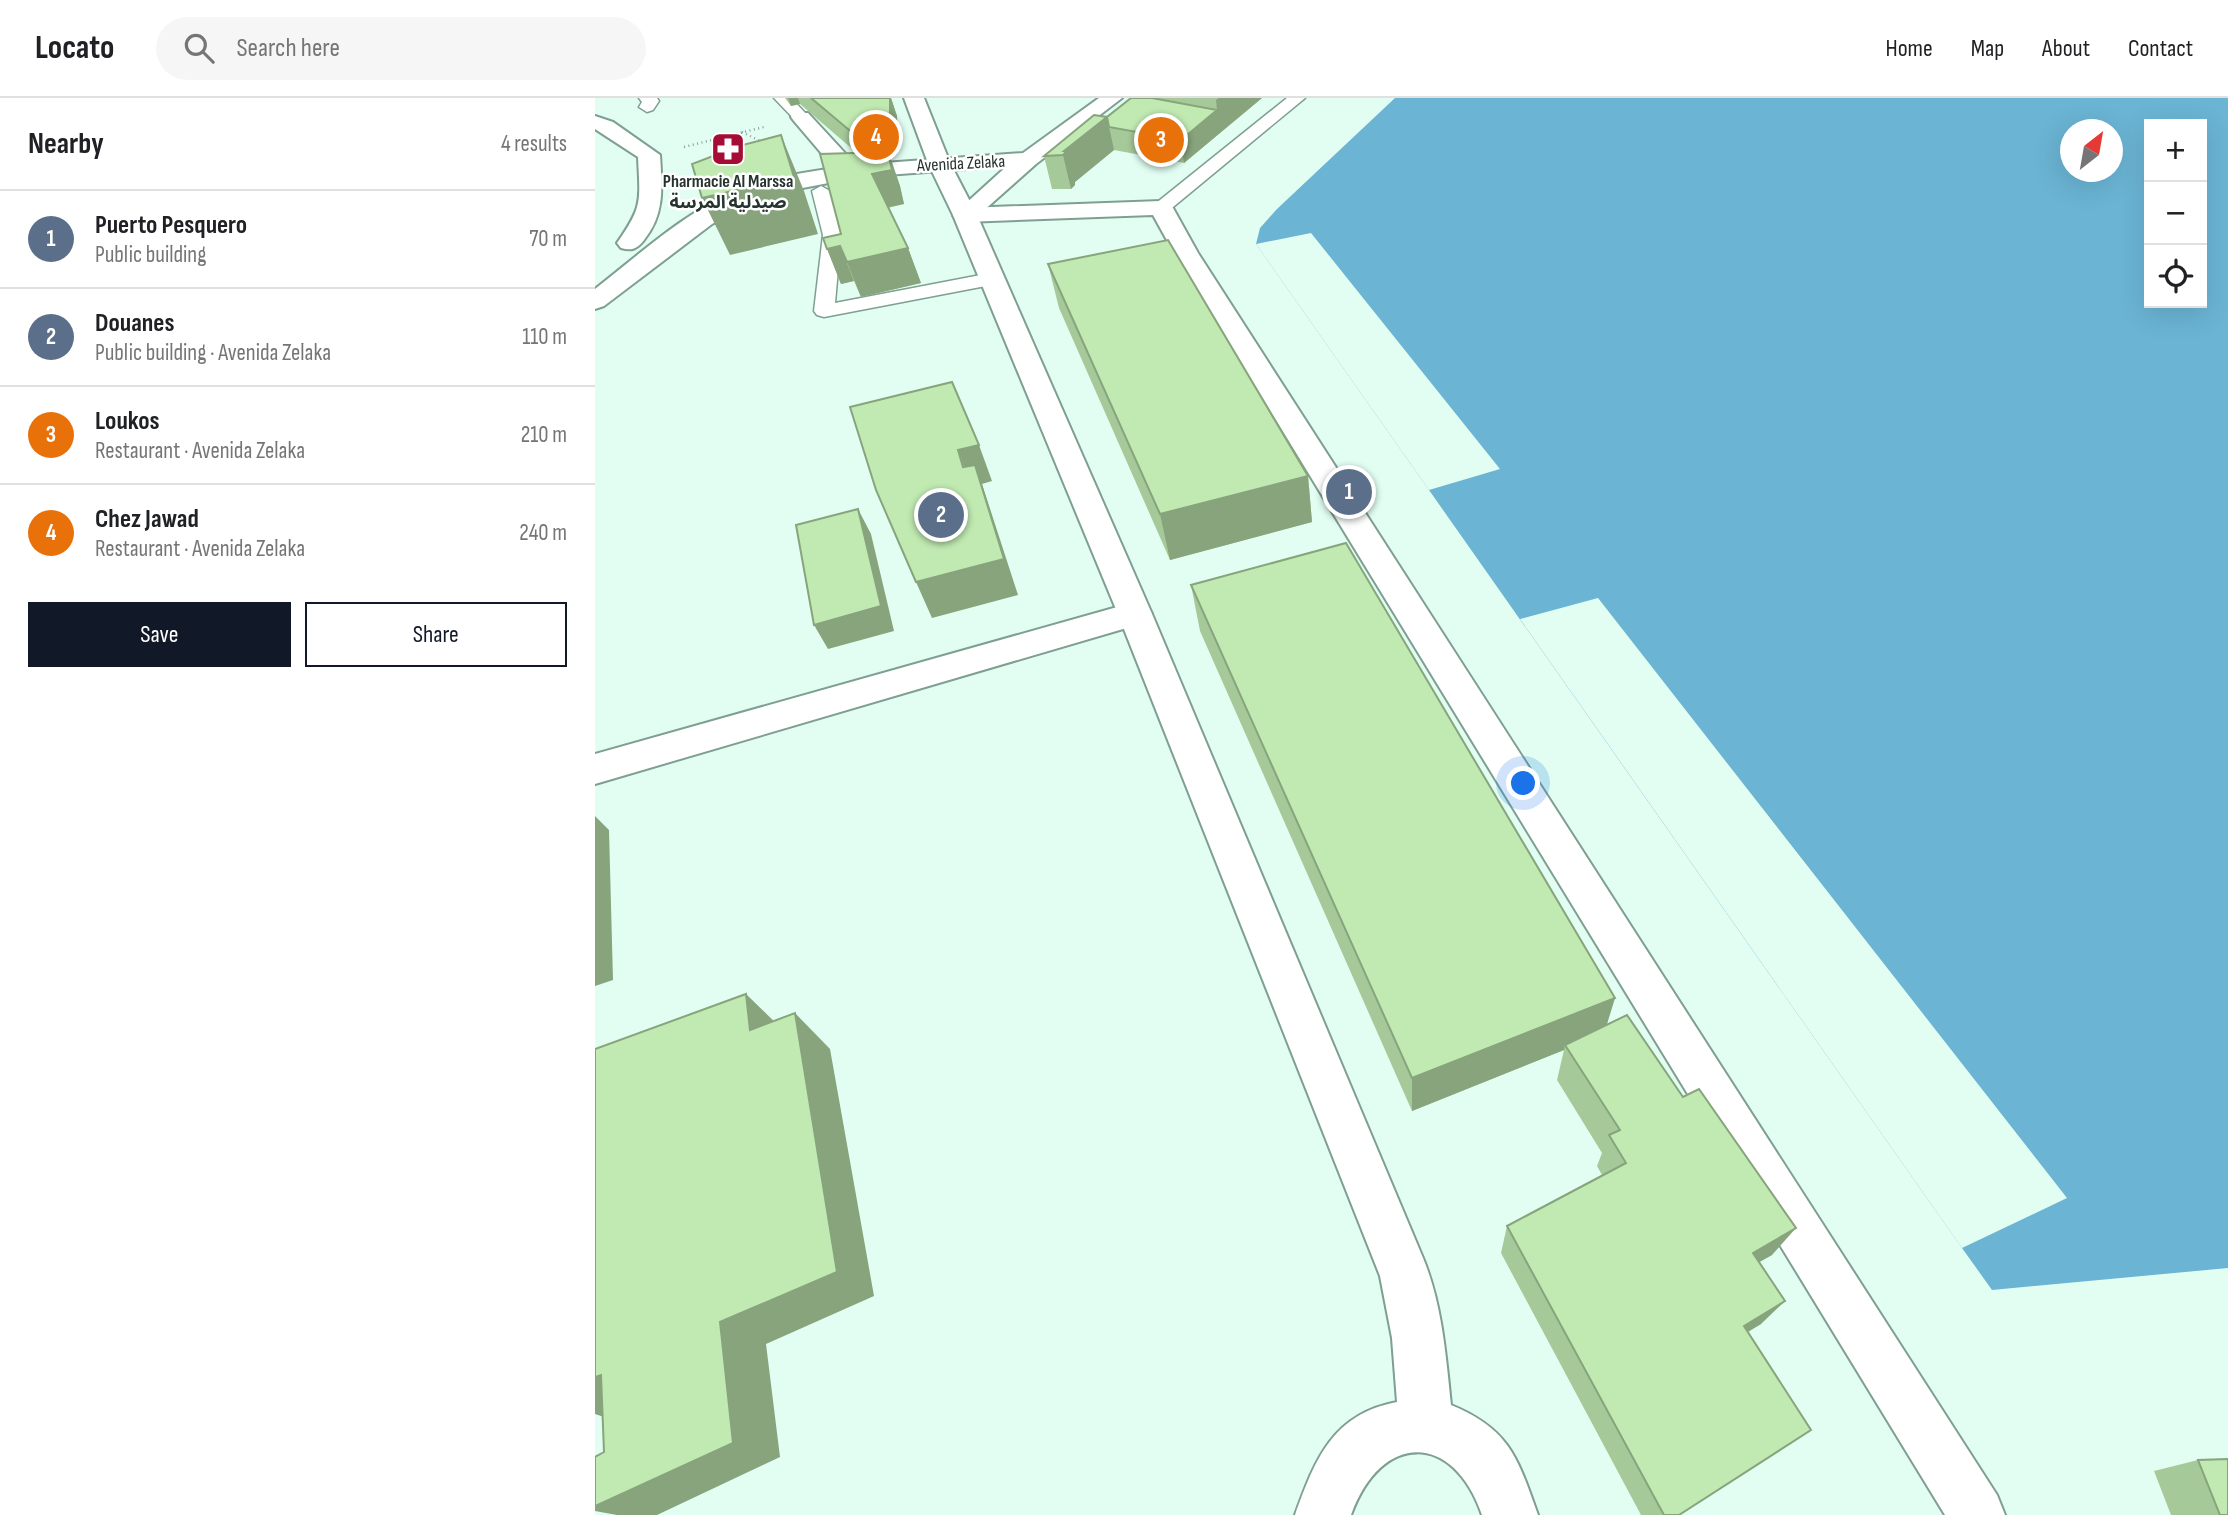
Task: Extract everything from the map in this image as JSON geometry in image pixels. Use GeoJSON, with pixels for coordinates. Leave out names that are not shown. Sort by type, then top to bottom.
{"type":"FeatureCollection","features":[{"type":"Feature","properties":{"kind":"street"},"geometry":{"type":"LineString","coordinates":[[915,98],[939,163],[965,215],[1135,614],[1405,1276],[1418,1338],[1426,1425]]}},
{"type":"Feature","properties":{"kind":"street"},"geometry":{"type":"LineString","coordinates":[[965,215],[1028,159],[1112,98]]}},
{"type":"Feature","properties":{"kind":"street"},"geometry":{"type":"LineString","coordinates":[[801,117],[850,172]]}},
{"type":"Feature","properties":{"kind":"street"},"geometry":{"type":"LineString","coordinates":[[595,122],[606,126],[649,155],[651,207],[644,227],[629,243]]}},
{"type":"Feature","properties":{"kind":"street","name":"Avenida Zelaka"},"geometry":{"type":"LineString","coordinates":[[595,302],[698,223],[744,195],[765,188],[812,186],[850,172],[939,163],[1028,159]]}},
{"type":"Feature","properties":{"kind":"street"},"geometry":{"type":"LineString","coordinates":[[965,215],[1161,208],[1186,253],[1977,1515]]}},
{"type":"Feature","properties":{"kind":"street"},"geometry":{"type":"LineString","coordinates":[[595,769],[1135,614]]}},
{"type":"Feature","properties":{"kind":"street"},"geometry":{"type":"LineString","coordinates":[[1323,1515],[1327,1496],[1339,1471],[1356,1450],[1378,1434],[1401,1425],[1426,1425],[1451,1432],[1474,1447],[1493,1470],[1507,1499],[1510,1515]]}},
{"type":"Feature","properties":{"kind":"lane"},"geometry":{"type":"LineString","coordinates":[[782,98],[801,117]]}},
{"type":"Feature","properties":{"kind":"lane"},"geometry":{"type":"LineString","coordinates":[[1161,208],[1297,98]]}},
{"type":"Feature","properties":{"kind":"lane"},"geometry":{"type":"LineString","coordinates":[[781,152],[812,186],[832,235],[824,312],[991,279]]}},
{"type":"Feature","properties":{"kind":"path"},"geometry":{"type":"LineString","coordinates":[[649,155],[801,117]]}},
{"type":"Feature","properties":{"kind":"path"},"geometry":{"type":"LineString","coordinates":[[742,132],[781,152]]}},
{"type":"Feature","properties":{"kind":"water"},"geometry":{"type":"Polygon","coordinates":[[[1395,98],[2228,98],[2228,1268],[1992,1290],[1256,244],[1260,228],[1395,98]]]}},
{"type":"Feature","properties":{"kind":"pier"},"geometry":{"type":"Polygon","coordinates":[[[1311,233],[1500,469],[1429,490],[1256,244],[1311,233]]]}},
{"type":"Feature","properties":{"kind":"pier"},"geometry":{"type":"Polygon","coordinates":[[[1598,598],[2067,1198],[1962,1248],[1520,619],[1598,598]]]}},
{"type":"Feature","properties":{"kind":"building"},"geometry":{"type":"Polygon","coordinates":[[[811,98],[890,98],[890,130],[855,135],[811,98]]]}},
{"type":"Feature","properties":{"kind":"building"},"geometry":{"type":"Polygon","coordinates":[[[1131,98],[1152,98],[1217,110],[1181,140],[1109,127],[1107,117],[1131,98]]]}},
{"type":"Feature","properties":{"kind":"building"},"geometry":{"type":"Polygon","coordinates":[[[1094,115],[1107,117],[1064,151],[1067,151],[1063,155],[1044,156],[1094,115]]]}},
{"type":"Feature","properties":{"kind":"building"},"geometry":{"type":"Polygon","coordinates":[[[781,135],[794,177],[702,198],[692,164],[739,146],[781,135]]]}},
{"type":"Feature","properties":{"kind":"building"},"geometry":{"type":"Polygon","coordinates":[[[888,152],[892,170],[872,174],[908,248],[847,262],[840,246],[827,249],[823,238],[841,234],[820,154],[888,152]]]}},
{"type":"Feature","properties":{"kind":"building"},"geometry":{"type":"Polygon","coordinates":[[[1168,240],[1308,476],[1160,514],[1048,264],[1168,240]]]}},
{"type":"Feature","properties":{"kind":"building"},"geometry":{"type":"Polygon","coordinates":[[[952,382],[979,445],[958,450],[963,467],[975,465],[1004,559],[916,582],[876,490],[850,407],[952,382]]]}},
{"type":"Feature","properties":{"kind":"building"},"geometry":{"type":"Polygon","coordinates":[[[858,509],[881,606],[814,625],[796,525],[858,509]]]}},
{"type":"Feature","properties":{"kind":"building"},"geometry":{"type":"Polygon","coordinates":[[[1346,543],[1615,998],[1412,1078],[1191,585],[1346,543]]]}},
{"type":"Feature","properties":{"kind":"building"},"geometry":{"type":"Polygon","coordinates":[[[746,994],[750,1030],[795,1013],[837,1272],[720,1322],[733,1443],[595,1506],[595,1457],[604,1452],[601,1375],[595,1377],[595,1049],[746,994]]]}},
{"type":"Feature","properties":{"kind":"building"},"geometry":{"type":"Polygon","coordinates":[[[1627,1015],[1683,1097],[1699,1089],[1796,1228],[1753,1253],[1785,1301],[1744,1326],[1811,1430],[1679,1515],[1664,1515],[1507,1226],[1626,1163],[1609,1135],[1620,1130],[1565,1045],[1627,1015]]]}},
{"type":"Feature","properties":{"kind":"building"},"geometry":{"type":"Polygon","coordinates":[[[2228,1459],[2228,1515],[2220,1515],[2198,1460],[2228,1459]]]}},
{"type":"Feature","properties":{"kind":"place","name":"Chez Jawad"},"geometry":{"type":"Point","coordinates":[876,137]}},
{"type":"Feature","properties":{"kind":"place","name":"Loukos"},"geometry":{"type":"Point","coordinates":[1161,140]}},
{"type":"Feature","properties":{"kind":"place","name":"Pharmacie Al Marssa صيدلية المرسة"},"geometry":{"type":"Point","coordinates":[728,149]}},
{"type":"Feature","properties":{"kind":"place","name":"Puerto Pesquero"},"geometry":{"type":"Point","coordinates":[1349,492]}},
{"type":"Feature","properties":{"kind":"place","name":"Douanes"},"geometry":{"type":"Point","coordinates":[941,515]}}]}
